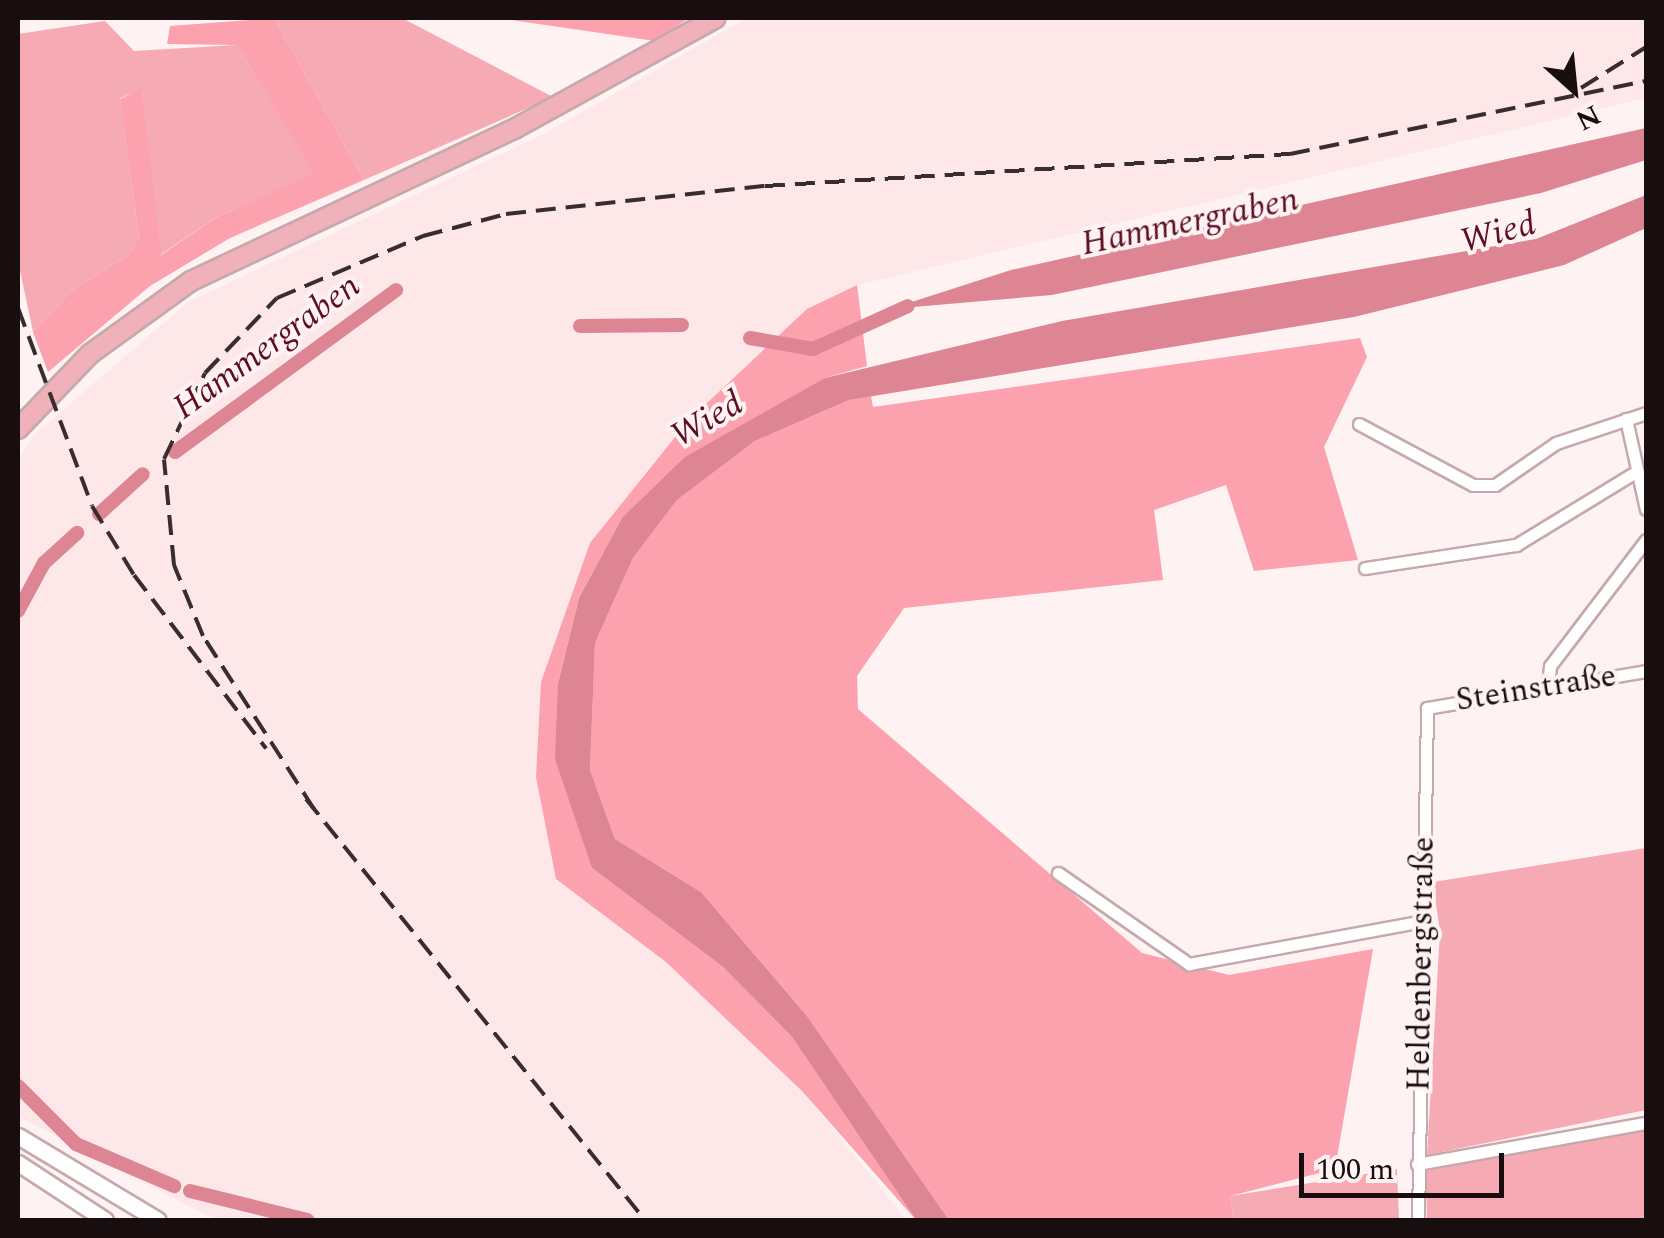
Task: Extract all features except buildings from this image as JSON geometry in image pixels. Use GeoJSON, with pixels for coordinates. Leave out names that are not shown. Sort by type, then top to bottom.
{"type":"FeatureCollection","features":[{"type":"Feature","properties":{"kind":"main road"},"geometry":{"type":"LineString","coordinates":[[18,429],[90,354],[191,281],[514,129],[716,18]]}},
{"type":"Feature","properties":{"kind":"main road"},"geometry":{"type":"LineString","coordinates":[[18,1136],[158,1220]]}},
{"type":"Feature","properties":{"kind":"main road"},"geometry":{"type":"LineString","coordinates":[[18,1162],[105,1220]]}},
{"type":"Feature","properties":{"kind":"street"},"geometry":{"type":"LineString","coordinates":[[1359,424],[1473,485],[1495,485],[1556,443],[1646,413]]}},
{"type":"Feature","properties":{"kind":"street"},"geometry":{"type":"LineString","coordinates":[[1626,418],[1646,509]]}},
{"type":"Feature","properties":{"kind":"street"},"geometry":{"type":"LineString","coordinates":[[1365,568],[1516,546],[1637,471]]}},
{"type":"Feature","properties":{"kind":"street"},"geometry":{"type":"LineString","coordinates":[[1548,685],[1550,666],[1646,540]]}},
{"type":"Feature","properties":{"kind":"street","name":"Steinstraße"},"geometry":{"type":"LineString","coordinates":[[1426,708],[1646,672]]}},
{"type":"Feature","properties":{"kind":"street","name":"Heldenbergstraße"},"geometry":{"type":"LineString","coordinates":[[1418,1220],[1426,708]]}},
{"type":"Feature","properties":{"kind":"street"},"geometry":{"type":"LineString","coordinates":[[1058,872],[1190,964],[1424,921]]}},
{"type":"Feature","properties":{"kind":"street"},"geometry":{"type":"LineString","coordinates":[[1417,1164],[1646,1123]]}},
{"type":"Feature","properties":{"kind":"shaded area"},"geometry":{"type":"Polygon","coordinates":[[[274,18],[402,18],[553,97],[364,180],[274,18]]]}},
{"type":"Feature","properties":{"kind":"shaded area"},"geometry":{"type":"Polygon","coordinates":[[[274,18],[364,180],[230,238],[150,286],[48,372],[33,332],[71,291],[130,254],[139,236],[120,99],[142,89],[161,255],[217,217],[314,173],[237,45],[167,44],[170,26],[274,18]]]}},
{"type":"Feature","properties":{"kind":"shaded area"},"geometry":{"type":"Polygon","coordinates":[[[498,18],[689,18],[655,41],[498,18]]]}},
{"type":"Feature","properties":{"kind":"shaded area"},"geometry":{"type":"Polygon","coordinates":[[[747,18],[1646,18],[1646,98],[857,285],[807,309],[556,879],[666,962],[802,1091],[907,1220],[216,1220],[18,1116],[18,461],[33,436],[188,302],[544,134],[747,18]]]}},
{"type":"Feature","properties":{"kind":"shaded area"},"geometry":{"type":"Polygon","coordinates":[[[105,21],[134,51],[237,45],[315,173],[217,217],[160,255],[142,90],[120,98],[139,236],[130,254],[71,291],[33,332],[18,261],[18,34],[105,21]]]}},
{"type":"Feature","properties":{"kind":"shaded area"},"geometry":{"type":"Polygon","coordinates":[[[1646,128],[1646,160],[1541,193],[1052,295],[890,309],[1011,270],[1646,128]]]}},
{"type":"Feature","properties":{"kind":"shaded area"},"geometry":{"type":"Polygon","coordinates":[[[1646,195],[1646,228],[1564,265],[1354,317],[849,400],[755,441],[677,500],[633,558],[595,643],[590,770],[615,839],[701,892],[807,1016],[949,1220],[916,1220],[792,1037],[723,967],[592,868],[555,759],[558,684],[579,598],[622,518],[685,457],[825,378],[1062,321],[1536,239],[1646,195]]]}},
{"type":"Feature","properties":{"kind":"shaded area"},"geometry":{"type":"Polygon","coordinates":[[[857,285],[867,366],[825,378],[622,518],[579,598],[558,684],[592,868],[723,967],[792,1037],[916,1220],[802,1091],[666,962],[556,879],[536,777],[541,682],[590,543],[688,421],[807,309],[857,285]]]}},
{"type":"Feature","properties":{"kind":"shaded area"},"geometry":{"type":"Polygon","coordinates":[[[1360,338],[1367,357],[1324,447],[1358,560],[1254,571],[1226,485],[1154,510],[1163,580],[904,608],[857,676],[858,709],[1142,953],[1229,975],[1373,949],[1335,1169],[1230,1196],[1234,1220],[949,1220],[807,1016],[701,892],[615,839],[590,770],[595,643],[633,558],[677,500],[755,441],[849,400],[871,396],[873,407],[1360,338]]]}},
{"type":"Feature","properties":{"kind":"shaded area"},"geometry":{"type":"Polygon","coordinates":[[[1646,848],[1646,1110],[1427,1155],[1440,932],[1433,882],[1646,848]]]}},
{"type":"Feature","properties":{"kind":"shaded area"},"geometry":{"type":"Polygon","coordinates":[[[1646,1128],[1646,1220],[1427,1220],[1426,1171],[1646,1128]]]}},
{"type":"Feature","properties":{"kind":"shaded area"},"geometry":{"type":"Polygon","coordinates":[[[1397,1169],[1399,1220],[1234,1220],[1230,1196],[1397,1169]]]}},
{"type":"Feature","properties":{"kind":"waterway","name":"Hammergraben"},"geometry":{"type":"LineString","coordinates":[[175,452],[396,290]]}},
{"type":"Feature","properties":{"kind":"waterway","name":"Hammergraben"},"geometry":{"type":"LineString","coordinates":[[750,338],[813,349],[908,306]]}},
{"type":"Feature","properties":{"kind":"waterway","name":"Hammergraben"},"geometry":{"type":"LineString","coordinates":[[580,326],[682,325]]}},
{"type":"Feature","properties":{"kind":"waterway","name":"Hammergraben"},"geometry":{"type":"LineString","coordinates":[[99,514],[143,474]]}},
{"type":"Feature","properties":{"kind":"waterway","name":"Hammergraben"},"geometry":{"type":"LineString","coordinates":[[18,611],[44,563],[77,533]]}},
{"type":"Feature","properties":{"kind":"waterway","name":"Hammergraben"},"geometry":{"type":"LineString","coordinates":[[18,1086],[76,1144],[174,1186]]}},
{"type":"Feature","properties":{"kind":"waterway","name":"Hammergraben"},"geometry":{"type":"LineString","coordinates":[[190,1191],[307,1220]]}},
{"type":"Feature","properties":{"kind":"railway"},"geometry":{"type":"LineString","coordinates":[[1581,88],[1646,47]]}},
{"type":"Feature","properties":{"kind":"railway"},"geometry":{"type":"LineString","coordinates":[[314,809],[203,636],[174,565],[164,459],[205,373],[277,298],[423,236],[506,214],[765,186],[1290,154],[1646,81]]}},
{"type":"Feature","properties":{"kind":"railway"},"geometry":{"type":"LineString","coordinates":[[18,308],[92,506],[134,575],[266,748]]}},
{"type":"Feature","properties":{"kind":"railway"},"geometry":{"type":"LineString","coordinates":[[306,799],[645,1220]]}},
{"type":"Feature","properties":{"kind":"water label","name":"Wied"},"geometry":{"type":"Point","coordinates":[1498,233]}},
{"type":"Feature","properties":{"kind":"water label","name":"Wied"},"geometry":{"type":"Point","coordinates":[707,420]}}]}
